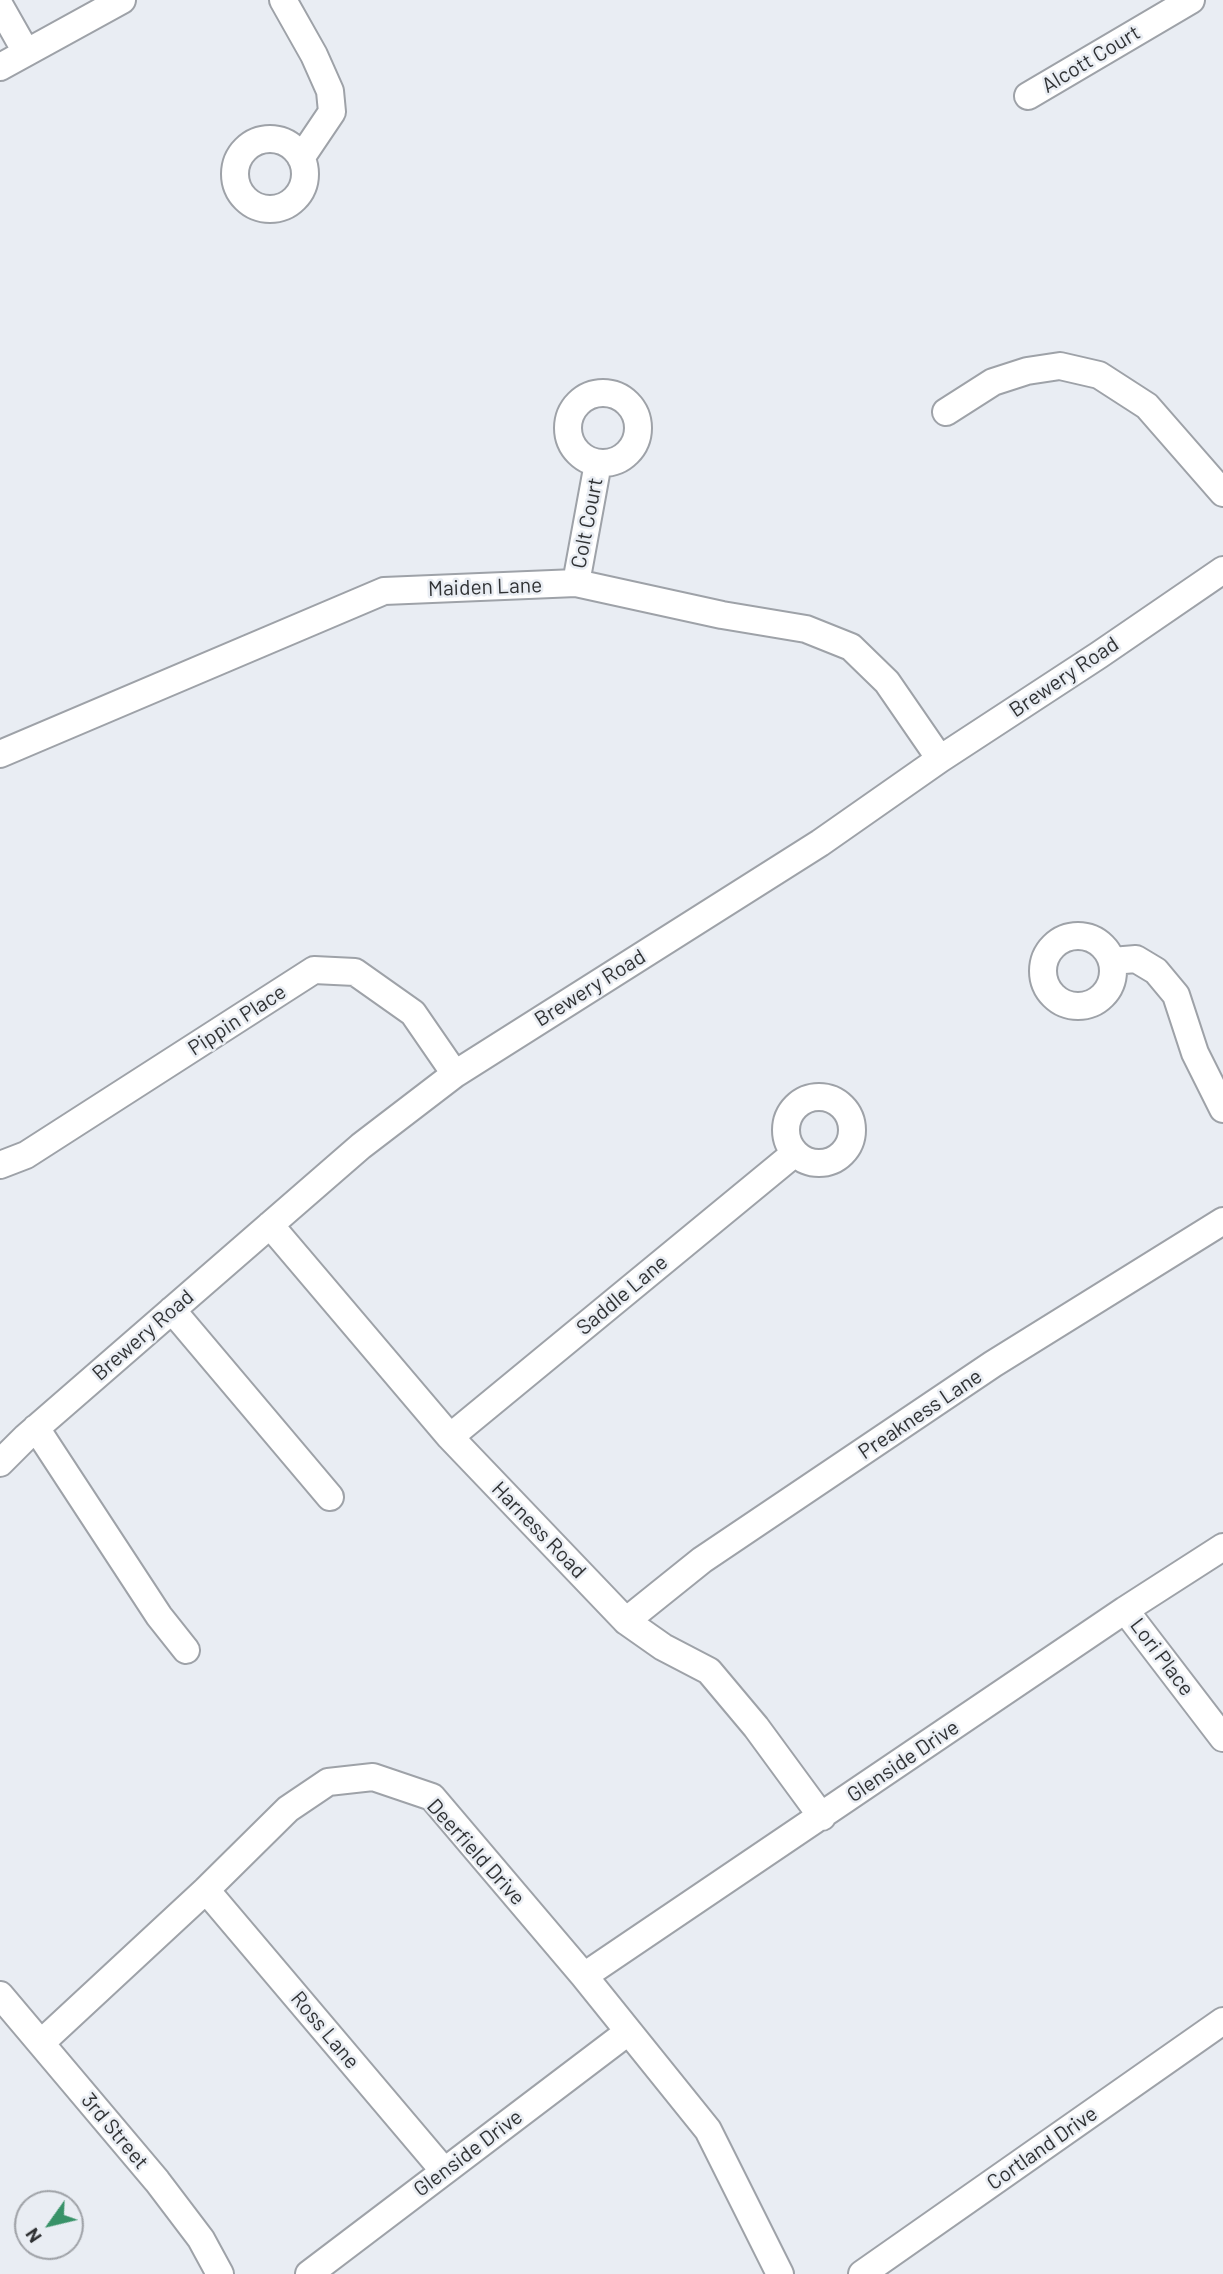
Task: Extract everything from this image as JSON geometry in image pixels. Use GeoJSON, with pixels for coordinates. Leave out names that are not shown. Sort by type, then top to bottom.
{"type":"FeatureCollection","features":[{"type":"Feature","properties":{"kind":"street"},"geometry":{"type":"LineString","coordinates":[[0,67],[122,0]]}},
{"type":"Feature","properties":{"kind":"street"},"geometry":{"type":"LineString","coordinates":[[283,0],[314,55],[330,91],[332,112],[301,158]]}},
{"type":"Feature","properties":{"kind":"street","name":"Alcott Court"},"geometry":{"type":"LineString","coordinates":[[1028,96],[1191,0]]}},
{"type":"Feature","properties":{"kind":"street"},"geometry":{"type":"LineString","coordinates":[[0,6],[26,51]]}},
{"type":"Feature","properties":{"kind":"street"},"geometry":{"type":"LineString","coordinates":[[946,412],[993,382],[1027,370],[1060,366],[1099,375],[1147,406],[1223,493]]}},
{"type":"Feature","properties":{"kind":"street","name":"Colt Court"},"geometry":{"type":"LineString","coordinates":[[576,583],[598,463]]}},
{"type":"Feature","properties":{"kind":"street","name":"Brewery Road"},"geometry":{"type":"LineString","coordinates":[[0,1463],[36,1428],[361,1146],[454,1074],[820,843],[1223,570]]}},
{"type":"Feature","properties":{"kind":"street","name":"Maiden Lane"},"geometry":{"type":"LineString","coordinates":[[0,754],[384,591],[576,583],[722,615],[806,629],[851,647],[887,682],[940,760]]}},
{"type":"Feature","properties":{"kind":"street"},"geometry":{"type":"LineString","coordinates":[[1112,961],[1136,960],[1156,971],[1176,995],[1195,1054],[1223,1109]]}},
{"type":"Feature","properties":{"kind":"street","name":"Pippin Place"},"geometry":{"type":"LineString","coordinates":[[0,1165],[26,1155],[314,970],[355,972],[413,1013],[454,1074]]}},
{"type":"Feature","properties":{"kind":"street","name":"Saddle Lane"},"geometry":{"type":"LineString","coordinates":[[450,1437],[794,1153]]}},
{"type":"Feature","properties":{"kind":"street","name":"Preakness Lane"},"geometry":{"type":"LineString","coordinates":[[626,1621],[702,1560],[993,1364],[1223,1221]]}},
{"type":"Feature","properties":{"kind":"street","name":"Harness Road"},"geometry":{"type":"LineString","coordinates":[[270,1225],[450,1437],[626,1621],[663,1647],[709,1671],[756,1727],[822,1817]]}},
{"type":"Feature","properties":{"kind":"street"},"geometry":{"type":"LineString","coordinates":[[173,1310],[330,1497]]}},
{"type":"Feature","properties":{"kind":"street"},"geometry":{"type":"LineString","coordinates":[[36,1428],[159,1616],[186,1650]]}},
{"type":"Feature","properties":{"kind":"street","name":"Glenside Drive"},"geometry":{"type":"LineString","coordinates":[[584,1976],[1125,1610],[1223,1547]]}},
{"type":"Feature","properties":{"kind":"street","name":"Lori Place"},"geometry":{"type":"LineString","coordinates":[[1125,1610],[1223,1738]]}},
{"type":"Feature","properties":{"kind":"street","name":"Deerfield Drive"},"geometry":{"type":"LineString","coordinates":[[41,2043],[288,1810],[328,1782],[373,1777],[432,1797],[584,1976],[708,2130],[780,2274]]}},
{"type":"Feature","properties":{"kind":"street","name":"Ross Lane"},"geometry":{"type":"LineString","coordinates":[[206,1890],[444,2171]]}},
{"type":"Feature","properties":{"kind":"street","name":"3rd Street"},"geometry":{"type":"LineString","coordinates":[[0,1995],[157,2181],[201,2239],[220,2274]]}},
{"type":"Feature","properties":{"kind":"street","name":"Cortland Drive"},"geometry":{"type":"LineString","coordinates":[[862,2274],[1223,2021]]}},
{"type":"Feature","properties":{"kind":"street","name":"Glenside Drive"},"geometry":{"type":"LineString","coordinates":[[309,2274],[628,2032]]}}]}
